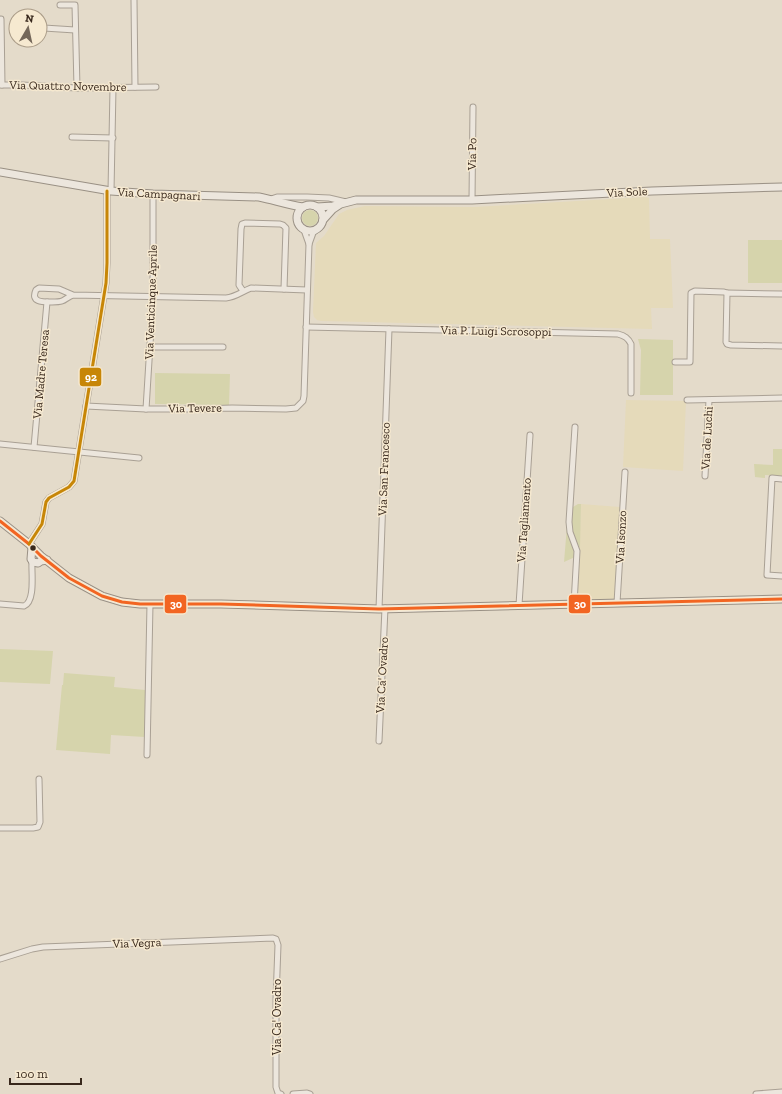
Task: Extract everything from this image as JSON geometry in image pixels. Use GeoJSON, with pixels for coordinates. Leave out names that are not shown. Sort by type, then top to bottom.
{"type":"FeatureCollection","features":[{"type":"Feature","properties":{"kind":"main road","name":"Via Campagnari"},"geometry":{"type":"LineString","coordinates":[[0,172],[109,191],[153,194],[259,197],[271,199],[290,208],[297,219]]}},
{"type":"Feature","properties":{"kind":"main road","name":"Via Sole"},"geometry":{"type":"LineString","coordinates":[[472,200],[652,191],[782,187]]}},
{"type":"Feature","properties":{"kind":"main road","name":"Via Campagnari"},"geometry":{"type":"LineString","coordinates":[[317,207],[326,207],[356,200],[472,200]]}},
{"type":"Feature","properties":{"kind":"main road","name":"Via Campagnari"},"geometry":{"type":"LineString","coordinates":[[281,203],[303,207]]}},
{"type":"Feature","properties":{"kind":"main road"},"geometry":{"type":"LineString","coordinates":[[323,220],[322,212],[317,207],[310,205],[303,207],[298,212],[298,224],[304,230],[316,230],[320,228],[323,220],[333,209],[343,203]]}},
{"type":"Feature","properties":{"kind":"main road"},"geometry":{"type":"LineString","coordinates":[[0,521],[36,557],[102,596],[122,602],[150,604],[221,604],[382,609],[782,599]]}},
{"type":"Feature","properties":{"kind":"street","name":"Via Quattro Novembre"},"geometry":{"type":"LineString","coordinates":[[134,0],[135,87]]}},
{"type":"Feature","properties":{"kind":"street"},"geometry":{"type":"LineString","coordinates":[[60,5],[75,5],[77,88]]}},
{"type":"Feature","properties":{"kind":"street"},"geometry":{"type":"LineString","coordinates":[[1,19],[1,85]]}},
{"type":"Feature","properties":{"kind":"street"},"geometry":{"type":"LineString","coordinates":[[48,28],[75,30]]}},
{"type":"Feature","properties":{"kind":"street","name":"Via Quattro Novembre"},"geometry":{"type":"LineString","coordinates":[[1,85],[77,88],[156,87]]}},
{"type":"Feature","properties":{"kind":"street"},"geometry":{"type":"LineString","coordinates":[[0,604],[24,606],[29,601],[46,502],[49,498],[69,487],[74,481],[104,295],[113,138],[113,88]]}},
{"type":"Feature","properties":{"kind":"street","name":"Via Po"},"geometry":{"type":"LineString","coordinates":[[472,200],[473,107]]}},
{"type":"Feature","properties":{"kind":"street"},"geometry":{"type":"LineString","coordinates":[[72,138],[113,138]]}},
{"type":"Feature","properties":{"kind":"street","name":"Via Venticinque Aprile"},"geometry":{"type":"LineString","coordinates":[[146,408],[152,296],[153,194]]}},
{"type":"Feature","properties":{"kind":"street","name":"Via Campagnari"},"geometry":{"type":"LineString","coordinates":[[271,199],[277,197],[329,198],[343,203]]}},
{"type":"Feature","properties":{"kind":"street"},"geometry":{"type":"LineString","coordinates":[[243,291],[239,285],[242,224],[245,223],[280,224],[284,225],[286,228],[284,289]]}},
{"type":"Feature","properties":{"kind":"street"},"geometry":{"type":"LineString","coordinates":[[304,230],[309,244]]}},
{"type":"Feature","properties":{"kind":"street"},"geometry":{"type":"LineString","coordinates":[[306,327],[309,244],[316,230]]}},
{"type":"Feature","properties":{"kind":"street"},"geometry":{"type":"LineString","coordinates":[[73,295],[60,302],[47,302],[39,301],[36,299],[35,294],[37,289],[59,289],[73,295],[226,298],[234,297],[251,288],[307,290]]}},
{"type":"Feature","properties":{"kind":"street"},"geometry":{"type":"LineString","coordinates":[[675,362],[690,362],[691,293],[695,291],[782,294]]}},
{"type":"Feature","properties":{"kind":"street"},"geometry":{"type":"LineString","coordinates":[[726,293],[727,344],[782,346]]}},
{"type":"Feature","properties":{"kind":"street","name":"Via Madre Teresa"},"geometry":{"type":"LineString","coordinates":[[34,447],[47,302]]}},
{"type":"Feature","properties":{"kind":"street","name":"Via P. Luigi Scrosoppi"},"geometry":{"type":"LineString","coordinates":[[306,327],[618,334],[625,336],[631,344],[631,393]]}},
{"type":"Feature","properties":{"kind":"street","name":"Via Tevere"},"geometry":{"type":"LineString","coordinates":[[86,406],[200,409],[296,408],[302,403],[304,396],[306,327]]}},
{"type":"Feature","properties":{"kind":"street","name":"Via San Francesco"},"geometry":{"type":"LineString","coordinates":[[382,609],[389,329]]}},
{"type":"Feature","properties":{"kind":"street"},"geometry":{"type":"LineString","coordinates":[[150,347],[223,347]]}},
{"type":"Feature","properties":{"kind":"street","name":"Via de Luchi"},"geometry":{"type":"LineString","coordinates":[[687,400],[782,398]]}},
{"type":"Feature","properties":{"kind":"street","name":"Via de Luchi"},"geometry":{"type":"LineString","coordinates":[[705,476],[709,400]]}},
{"type":"Feature","properties":{"kind":"street"},"geometry":{"type":"LineString","coordinates":[[574,604],[577,551],[570,532],[569,522],[575,427]]}},
{"type":"Feature","properties":{"kind":"street","name":"Via Tagliamento"},"geometry":{"type":"LineString","coordinates":[[519,605],[530,435]]}},
{"type":"Feature","properties":{"kind":"street"},"geometry":{"type":"LineString","coordinates":[[0,444],[139,458]]}},
{"type":"Feature","properties":{"kind":"street","name":"Via Isonzo"},"geometry":{"type":"LineString","coordinates":[[617,603],[625,472]]}},
{"type":"Feature","properties":{"kind":"street"},"geometry":{"type":"LineString","coordinates":[[782,479],[772,478],[767,574],[782,576]]}},
{"type":"Feature","properties":{"kind":"street"},"geometry":{"type":"LineString","coordinates":[[148,756],[150,604]]}},
{"type":"Feature","properties":{"kind":"street","name":"Via Ca' Ovadro"},"geometry":{"type":"LineString","coordinates":[[379,741],[382,609]]}},
{"type":"Feature","properties":{"kind":"street"},"geometry":{"type":"LineString","coordinates":[[0,828],[38,827],[40,822],[39,779]]}},
{"type":"Feature","properties":{"kind":"street","name":"Via Ca' Ovadro"},"geometry":{"type":"LineString","coordinates":[[276,939],[278,945],[276,999],[276,1087],[278,1093],[281,1094]]}},
{"type":"Feature","properties":{"kind":"street","name":"Via Vegra"},"geometry":{"type":"LineString","coordinates":[[0,959],[43,947],[276,939]]}},
{"type":"Feature","properties":{"kind":"street"},"geometry":{"type":"LineString","coordinates":[[756,1094],[782,1092]]}},
{"type":"Feature","properties":{"kind":"street"},"geometry":{"type":"LineString","coordinates":[[293,1094],[310,1094]]}},
{"type":"Feature","properties":{"kind":"shaded area"},"geometry":{"type":"Polygon","coordinates":[[[645,197],[649,198],[650,239],[670,239],[673,308],[651,308],[652,329],[321,321],[314,317],[316,243],[324,236],[339,214],[347,210],[365,206],[474,207],[645,197]]]}},
{"type":"Feature","properties":{"kind":"shaded area"},"geometry":{"type":"Polygon","coordinates":[[[307,210],[313,210],[318,215],[316,224],[313,226],[307,226],[302,221],[302,215],[307,210]]]}},
{"type":"Feature","properties":{"kind":"shaded area"},"geometry":{"type":"Polygon","coordinates":[[[748,240],[782,240],[782,283],[748,283],[748,240]]]}},
{"type":"Feature","properties":{"kind":"shaded area"},"geometry":{"type":"Polygon","coordinates":[[[638,339],[673,340],[673,395],[640,395],[641,350],[638,339]]]}},
{"type":"Feature","properties":{"kind":"shaded area"},"geometry":{"type":"Polygon","coordinates":[[[155,373],[230,374],[229,405],[155,404],[155,373]]]}},
{"type":"Feature","properties":{"kind":"shaded area"},"geometry":{"type":"Polygon","coordinates":[[[626,400],[686,401],[683,471],[623,467],[626,400]]]}},
{"type":"Feature","properties":{"kind":"shaded area"},"geometry":{"type":"Polygon","coordinates":[[[773,449],[782,449],[782,476],[765,475],[765,478],[755,477],[754,464],[773,465],[773,449]]]}},
{"type":"Feature","properties":{"kind":"shaded area"},"geometry":{"type":"Polygon","coordinates":[[[581,504],[620,507],[614,599],[577,599],[581,504]]]}},
{"type":"Feature","properties":{"kind":"shaded area"},"geometry":{"type":"Polygon","coordinates":[[[581,504],[580,548],[572,533],[572,510],[573,507],[581,504]]]}},
{"type":"Feature","properties":{"kind":"shaded area"},"geometry":{"type":"Polygon","coordinates":[[[567,526],[575,557],[564,562],[567,526]]]}},
{"type":"Feature","properties":{"kind":"shaded area"},"geometry":{"type":"Polygon","coordinates":[[[0,649],[53,651],[50,684],[0,682],[0,649]]]}},
{"type":"Feature","properties":{"kind":"shaded area"},"geometry":{"type":"Polygon","coordinates":[[[64,673],[115,677],[114,687],[145,690],[145,737],[111,735],[110,754],[56,750],[64,673]]]}},
{"type":"Feature","properties":{"kind":"transit line","name":"92"},"geometry":{"type":"LineString","coordinates":[[29,544],[42,524],[46,502],[49,498],[69,487],[74,481],[106,283],[107,191]]}},
{"type":"Feature","properties":{"kind":"transit line","name":"30"},"geometry":{"type":"LineString","coordinates":[[0,521],[69,578],[102,596],[122,602],[140,604],[221,604],[379,609],[782,599]]}}]}
